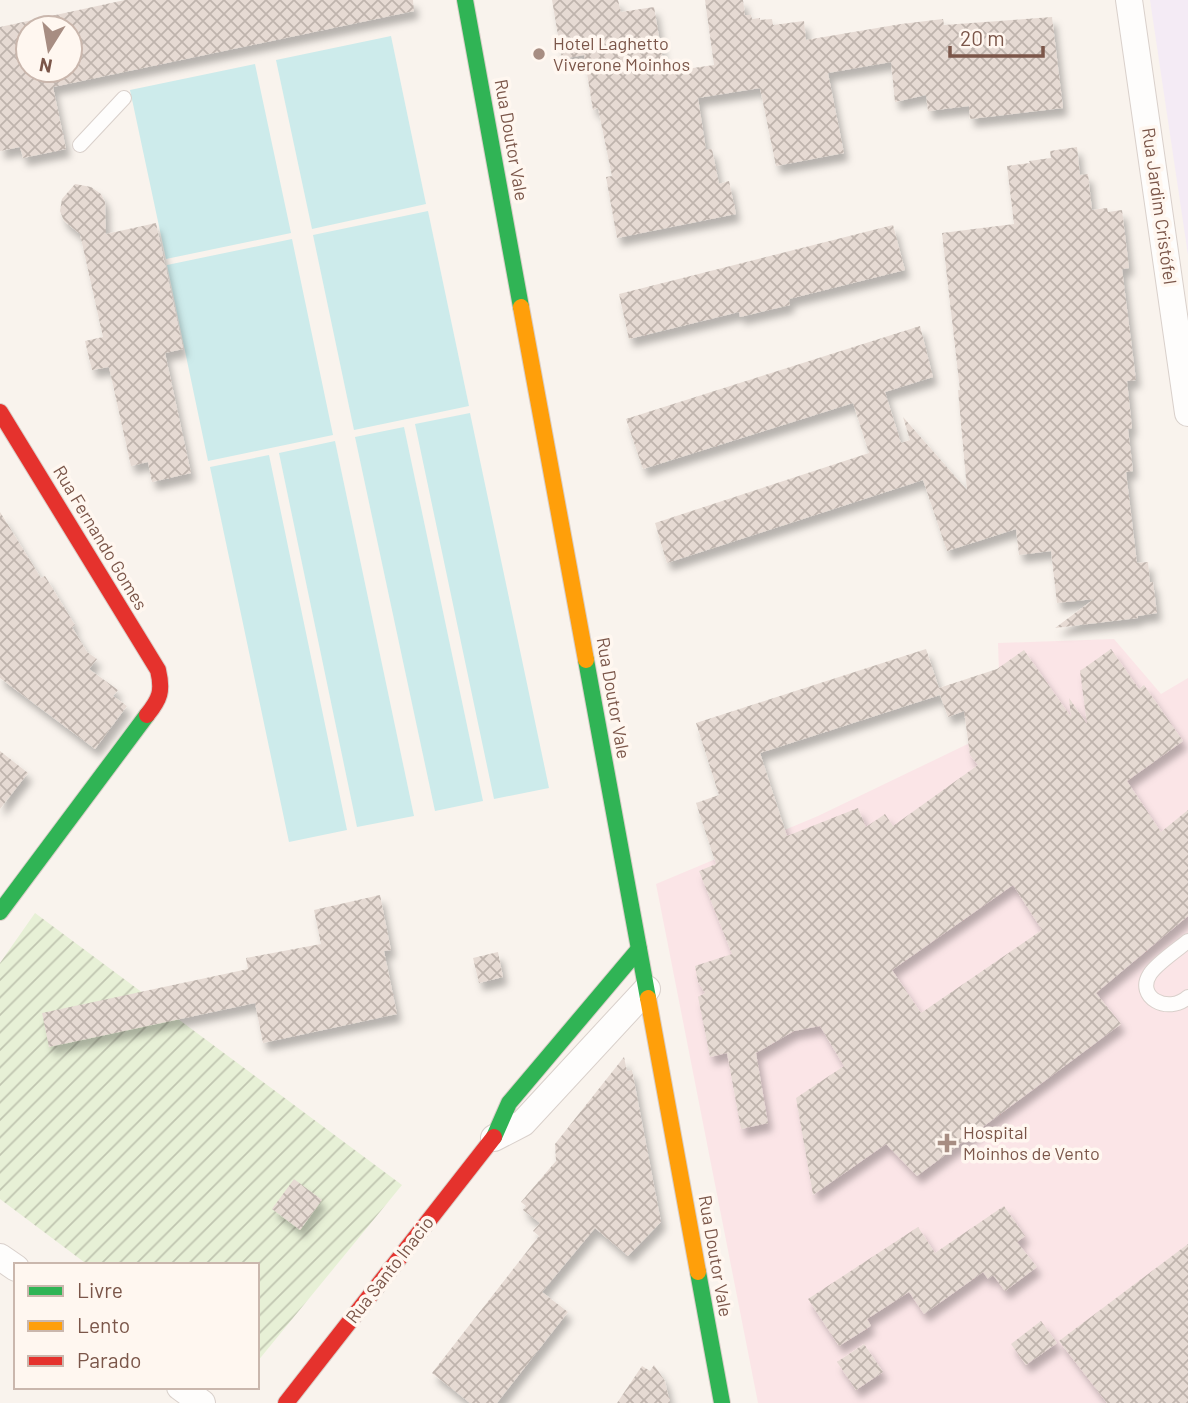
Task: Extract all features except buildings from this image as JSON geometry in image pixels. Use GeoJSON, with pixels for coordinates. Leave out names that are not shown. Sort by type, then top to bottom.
{"type":"FeatureCollection","features":[{"type":"Feature","properties":{"kind":"street","name":"Rua Doutor Vale"},"geometry":{"type":"LineString","coordinates":[[465,0],[722,1403]]}},
{"type":"Feature","properties":{"kind":"street","name":"Rua Jardim Cristófel"},"geometry":{"type":"LineString","coordinates":[[1129,0],[1188,412]]}},
{"type":"Feature","properties":{"kind":"street","name":"Rua Fernando Gomes"},"geometry":{"type":"LineString","coordinates":[[0,412],[158,670],[162,686],[157,702],[0,912]]}},
{"type":"Feature","properties":{"kind":"street","name":"Rua Santo Inacio"},"geometry":{"type":"LineString","coordinates":[[286,1403],[494,1138],[509,1103],[639,950]]}},
{"type":"Feature","properties":{"kind":"street","name":"Rua Santo Inacio"},"geometry":{"type":"LineString","coordinates":[[494,1138],[523,1123],[646,989]]}},
{"type":"Feature","properties":{"kind":"street"},"geometry":{"type":"LineString","coordinates":[[183,1389],[202,1403]]}},
{"type":"Feature","properties":{"kind":"lane"},"geometry":{"type":"LineString","coordinates":[[80,145],[124,98]]}},
{"type":"Feature","properties":{"kind":"lane"},"geometry":{"type":"LineString","coordinates":[[1188,941],[1151,972],[1147,981],[1147,991],[1152,999],[1161,1005],[1176,1004],[1188,997]]}},
{"type":"Feature","properties":{"kind":"shaded area"},"geometry":{"type":"Polygon","coordinates":[[[1150,0],[1188,0],[1188,255],[1150,0]]]}},
{"type":"Feature","properties":{"kind":"shaded area","name":"Hospital Moinhos de Vento"},"geometry":{"type":"Polygon","coordinates":[[[1114,639],[1161,694],[1188,678],[1188,1403],[758,1403],[656,884],[818,816],[1001,728],[998,643],[1114,639]]]}},
{"type":"Feature","properties":{"kind":"green space"},"geometry":{"type":"Polygon","coordinates":[[[35,913],[402,1185],[259,1360],[259,1263],[85,1263],[0,1199],[0,963],[35,913]]]}},
{"type":"Feature","properties":{"kind":"water"},"geometry":{"type":"Polygon","coordinates":[[[391,36],[426,204],[312,229],[276,60],[391,36]]]}},
{"type":"Feature","properties":{"kind":"water"},"geometry":{"type":"Polygon","coordinates":[[[255,64],[291,233],[166,259],[130,90],[255,64]]]}},
{"type":"Feature","properties":{"kind":"water"},"geometry":{"type":"Polygon","coordinates":[[[428,211],[469,406],[354,430],[313,235],[428,211]]]}},
{"type":"Feature","properties":{"kind":"water"},"geometry":{"type":"Polygon","coordinates":[[[292,239],[333,435],[208,461],[167,265],[292,239]]]}},
{"type":"Feature","properties":{"kind":"water"},"geometry":{"type":"Polygon","coordinates":[[[470,413],[549,788],[494,799],[415,424],[470,413]]]}},
{"type":"Feature","properties":{"kind":"water"},"geometry":{"type":"Polygon","coordinates":[[[404,427],[483,801],[435,811],[355,437],[404,427]]]}},
{"type":"Feature","properties":{"kind":"water"},"geometry":{"type":"Polygon","coordinates":[[[335,441],[414,816],[357,827],[279,453],[335,441]]]}},
{"type":"Feature","properties":{"kind":"water"},"geometry":{"type":"Polygon","coordinates":[[[269,455],[347,830],[289,842],[210,467],[269,455]]]}},
{"type":"Feature","properties":{"kind":"traffic: fast"},"geometry":{"type":"LineString","coordinates":[[465,0],[521,307]]}},
{"type":"Feature","properties":{"kind":"traffic: fast"},"geometry":{"type":"LineString","coordinates":[[586,660],[648,998]]}},
{"type":"Feature","properties":{"kind":"traffic: fast"},"geometry":{"type":"LineString","coordinates":[[0,912],[147,715]]}},
{"type":"Feature","properties":{"kind":"traffic: fast"},"geometry":{"type":"LineString","coordinates":[[494,1137],[509,1103],[639,949]]}},
{"type":"Feature","properties":{"kind":"traffic: fast"},"geometry":{"type":"LineString","coordinates":[[698,1272],[722,1403]]}},
{"type":"Feature","properties":{"kind":"traffic: slow"},"geometry":{"type":"LineString","coordinates":[[521,307],[586,660]]}},
{"type":"Feature","properties":{"kind":"traffic: slow"},"geometry":{"type":"LineString","coordinates":[[648,998],[698,1272]]}},
{"type":"Feature","properties":{"kind":"traffic: jam"},"geometry":{"type":"LineString","coordinates":[[0,412],[158,670],[159,694],[147,715]]}},
{"type":"Feature","properties":{"kind":"traffic: jam"},"geometry":{"type":"LineString","coordinates":[[286,1403],[494,1137]]}},
{"type":"Feature","properties":{"kind":"place","name":"Hotel Laghetto Viverone Moinhos"},"geometry":{"type":"Point","coordinates":[539,54]}},
{"type":"Feature","properties":{"kind":"place","name":"Hospital Moinhos de Vento"},"geometry":{"type":"Point","coordinates":[947,1143]}}]}
